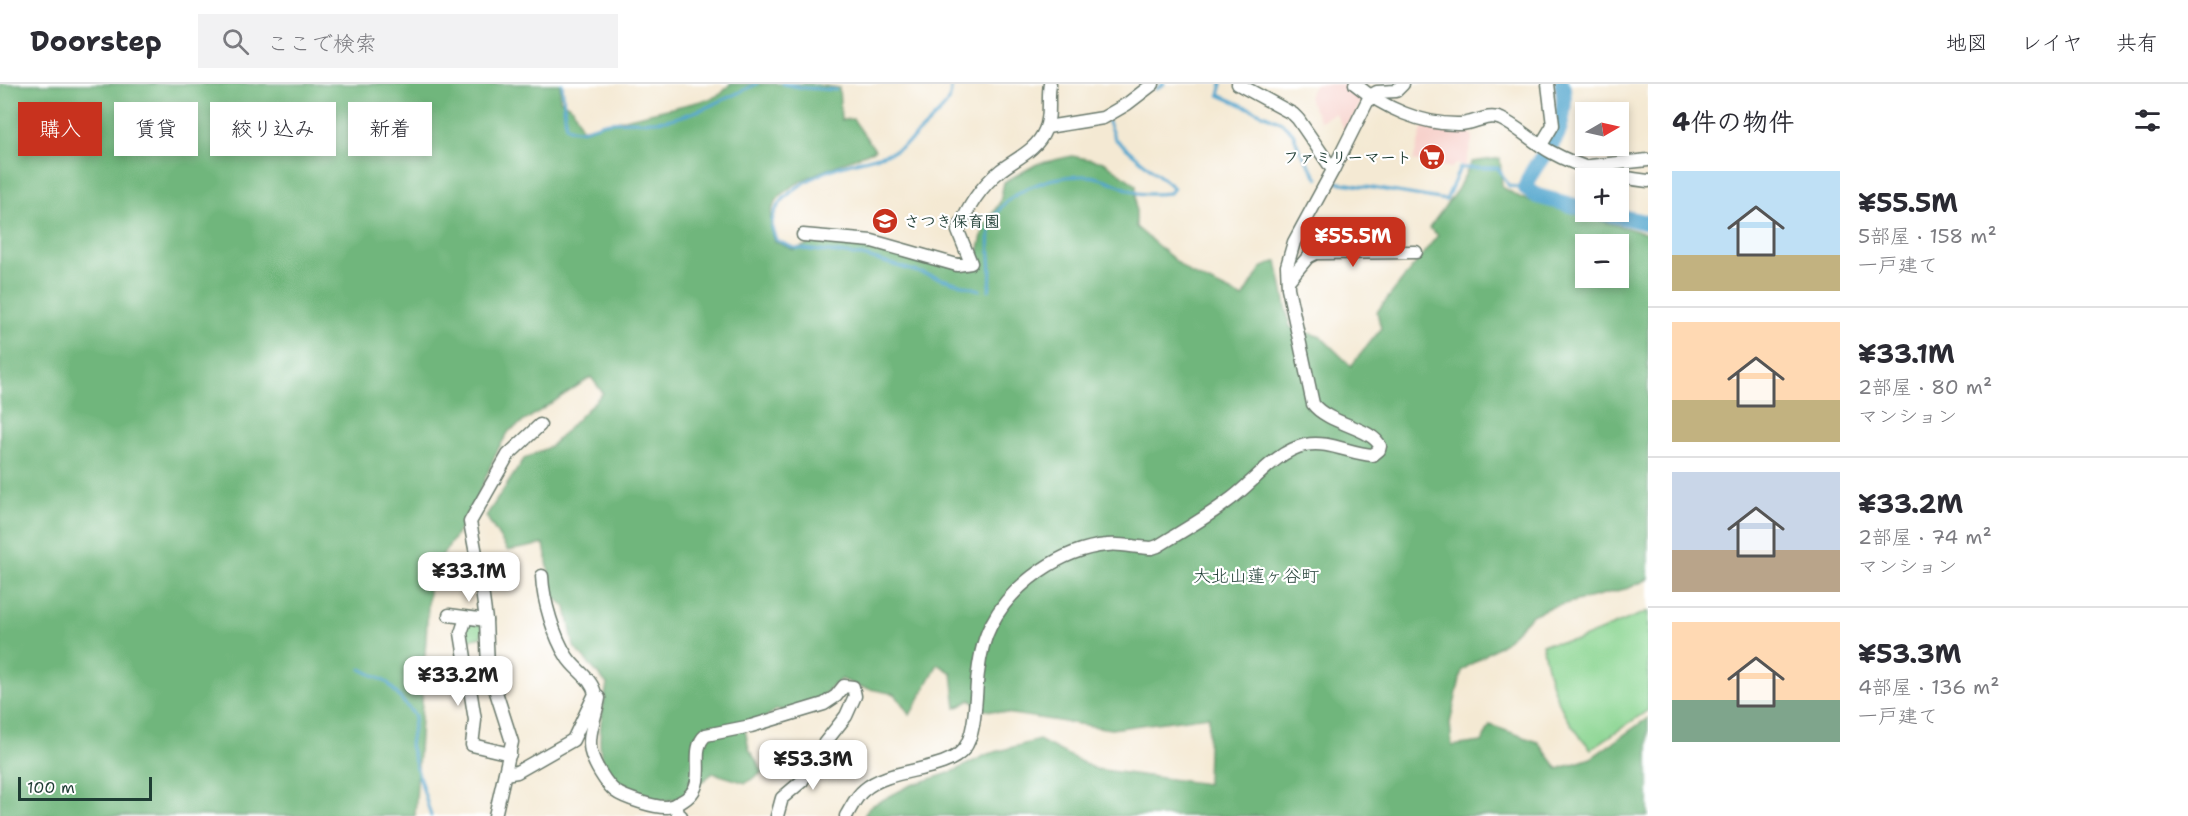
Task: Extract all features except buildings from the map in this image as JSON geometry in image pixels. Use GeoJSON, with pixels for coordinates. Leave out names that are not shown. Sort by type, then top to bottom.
{"type":"FeatureCollection","features":[{"type":"Feature","properties":{"kind":"street"},"geometry":{"type":"LineString","coordinates":[[803,235],[872,241],[957,265],[971,262],[958,231],[964,216],[977,193],[1000,171],[1032,149],[1047,128],[1050,84]]}},
{"type":"Feature","properties":{"kind":"street"},"geometry":{"type":"LineString","coordinates":[[1047,128],[1103,118],[1127,104],[1153,84]]}},
{"type":"Feature","properties":{"kind":"street"},"geometry":{"type":"LineString","coordinates":[[1238,84],[1293,114],[1333,170]]}},
{"type":"Feature","properties":{"kind":"street"},"geometry":{"type":"LineString","coordinates":[[1354,84],[1370,96],[1417,119],[1462,125],[1489,117],[1500,119],[1545,148],[1588,167],[1625,178],[1648,181]]}},
{"type":"Feature","properties":{"kind":"street"},"geometry":{"type":"LineString","coordinates":[[846,816],[863,790],[876,781],[940,763],[964,749],[970,737],[981,653],[990,626],[1010,597],[1045,569],[1066,556],[1096,546],[1109,544],[1152,548],[1158,546],[1229,501],[1280,457],[1293,449],[1315,444],[1343,447],[1368,455],[1373,455],[1379,450],[1380,446],[1375,438],[1328,416],[1313,404],[1287,266],[1294,242],[1370,96],[1377,92],[1396,92],[1403,84]]}},
{"type":"Feature","properties":{"kind":"street"},"geometry":{"type":"LineString","coordinates":[[1545,148],[1553,124],[1548,84]]}},
{"type":"Feature","properties":{"kind":"street"},"geometry":{"type":"LineString","coordinates":[[1588,167],[1648,160]]}},
{"type":"Feature","properties":{"kind":"street"},"geometry":{"type":"LineString","coordinates":[[1288,281],[1308,257],[1316,253],[1416,252]]}},
{"type":"Feature","properties":{"kind":"street"},"geometry":{"type":"LineString","coordinates":[[495,816],[512,742],[488,667],[486,620],[470,522],[508,455],[540,425]]}},
{"type":"Feature","properties":{"kind":"street"},"geometry":{"type":"LineString","coordinates":[[542,576],[543,593],[565,654],[590,682],[599,698],[590,741],[591,753],[610,787],[633,800],[679,810],[696,787],[699,774],[700,740],[706,735],[751,726],[824,704],[836,696],[844,686],[853,687],[855,696],[846,716],[816,754],[802,781],[782,798],[777,816]]}},
{"type":"Feature","properties":{"kind":"street"},"geometry":{"type":"LineString","coordinates":[[448,615],[486,620]]}},
{"type":"Feature","properties":{"kind":"street"},"geometry":{"type":"LineString","coordinates":[[466,618],[461,633],[475,720],[472,745],[510,754]]}},
{"type":"Feature","properties":{"kind":"street"},"geometry":{"type":"LineString","coordinates":[[505,774],[517,772],[573,740],[595,694]]}},
{"type":"Feature","properties":{"kind":"shaded area"},"geometry":{"type":"Polygon","coordinates":[[[1315,84],[1347,84],[1350,90],[1362,100],[1346,133],[1335,113],[1320,121],[1308,97],[1315,84]]]}},
{"type":"Feature","properties":{"kind":"shaded area"},"geometry":{"type":"Polygon","coordinates":[[[1423,126],[1470,132],[1473,137],[1465,167],[1456,164],[1451,168],[1413,161],[1423,126]]]}},
{"type":"Feature","properties":{"kind":"green space"},"geometry":{"type":"Polygon","coordinates":[[[0,84],[560,84],[560,100],[573,108],[582,129],[710,99],[721,94],[730,84],[810,84],[839,88],[841,120],[853,119],[875,150],[804,180],[780,196],[771,214],[771,228],[775,242],[794,250],[813,242],[873,248],[974,270],[984,227],[1000,202],[1004,182],[1037,164],[1072,156],[1104,162],[1136,185],[1136,227],[1190,273],[1243,298],[1261,268],[1277,261],[1290,327],[1321,337],[1351,366],[1381,329],[1377,312],[1438,235],[1429,228],[1457,190],[1472,162],[1500,158],[1502,187],[1521,198],[1575,213],[1575,222],[1606,222],[1648,234],[1648,579],[1629,588],[1548,608],[1532,615],[1505,642],[1462,670],[1450,723],[1452,746],[1482,742],[1490,725],[1538,742],[1558,769],[1591,758],[1648,718],[1648,816],[864,816],[869,807],[909,786],[952,772],[988,754],[1039,740],[1095,769],[1207,784],[1209,716],[1111,729],[980,709],[971,700],[956,708],[952,673],[938,664],[910,715],[895,694],[860,687],[841,679],[813,704],[795,710],[776,710],[760,721],[744,725],[749,749],[763,772],[746,783],[713,773],[675,799],[654,800],[634,796],[619,788],[609,778],[603,764],[600,732],[607,684],[574,647],[566,607],[553,596],[544,544],[508,551],[486,516],[524,459],[551,446],[603,393],[591,377],[509,431],[498,449],[468,518],[430,573],[415,816],[0,816],[0,84]]]}},
{"type":"Feature","properties":{"kind":"green space"},"geometry":{"type":"Polygon","coordinates":[[[1648,611],[1648,710],[1591,749],[1571,724],[1558,701],[1542,644],[1578,640],[1648,611]]]}},
{"type":"Feature","properties":{"kind":"green space"},"geometry":{"type":"Polygon","coordinates":[[[470,623],[483,626],[481,637],[466,640],[466,626],[470,623]]]}},
{"type":"Feature","properties":{"kind":"waterway"},"geometry":{"type":"LineString","coordinates":[[562,84],[566,126],[577,130],[610,122],[659,121],[690,114],[757,84]]}},
{"type":"Feature","properties":{"kind":"waterway"},"geometry":{"type":"LineString","coordinates":[[783,84],[836,90]]}},
{"type":"Feature","properties":{"kind":"waterway"},"geometry":{"type":"LineString","coordinates":[[951,84],[949,100],[944,107],[907,143],[890,153],[841,166],[808,181],[787,196],[779,205],[774,215],[772,228],[776,240],[794,248],[863,256],[980,290]]}},
{"type":"Feature","properties":{"kind":"waterway"},"geometry":{"type":"LineString","coordinates":[[1156,89],[1164,84]]}},
{"type":"Feature","properties":{"kind":"waterway"},"geometry":{"type":"LineString","coordinates":[[1222,84],[1219,95],[1281,122],[1293,133],[1299,149],[1318,179]]}},
{"type":"Feature","properties":{"kind":"waterway"},"geometry":{"type":"LineString","coordinates":[[1562,84],[1564,103],[1557,135],[1535,167],[1526,188],[1537,196],[1575,206]]}},
{"type":"Feature","properties":{"kind":"waterway"},"geometry":{"type":"LineString","coordinates":[[989,290],[991,275],[989,238],[995,217],[1003,205],[1028,188],[1042,182],[1072,176],[1099,178],[1142,194],[1170,193],[1174,188],[1115,139],[1107,120]]}},
{"type":"Feature","properties":{"kind":"waterway"},"geometry":{"type":"LineString","coordinates":[[1336,182],[1446,200],[1460,168],[1498,168],[1509,186],[1526,188]]}},
{"type":"Feature","properties":{"kind":"waterway"},"geometry":{"type":"LineString","coordinates":[[1629,219],[1648,223]]}},
{"type":"Feature","properties":{"kind":"waterway"},"geometry":{"type":"LineString","coordinates":[[361,669],[388,683],[415,716],[410,745],[431,816]]}},
{"type":"Feature","properties":{"kind":"place","name":"ファミリーマート"},"geometry":{"type":"Point","coordinates":[1432,157]}},
{"type":"Feature","properties":{"kind":"place","name":"さつき保育園"},"geometry":{"type":"Point","coordinates":[885,221]}},
{"type":"Feature","properties":{"kind":"district","name":"大北山蓮ヶ谷町"},"geometry":{"type":"Point","coordinates":[1256,576]}}]}
